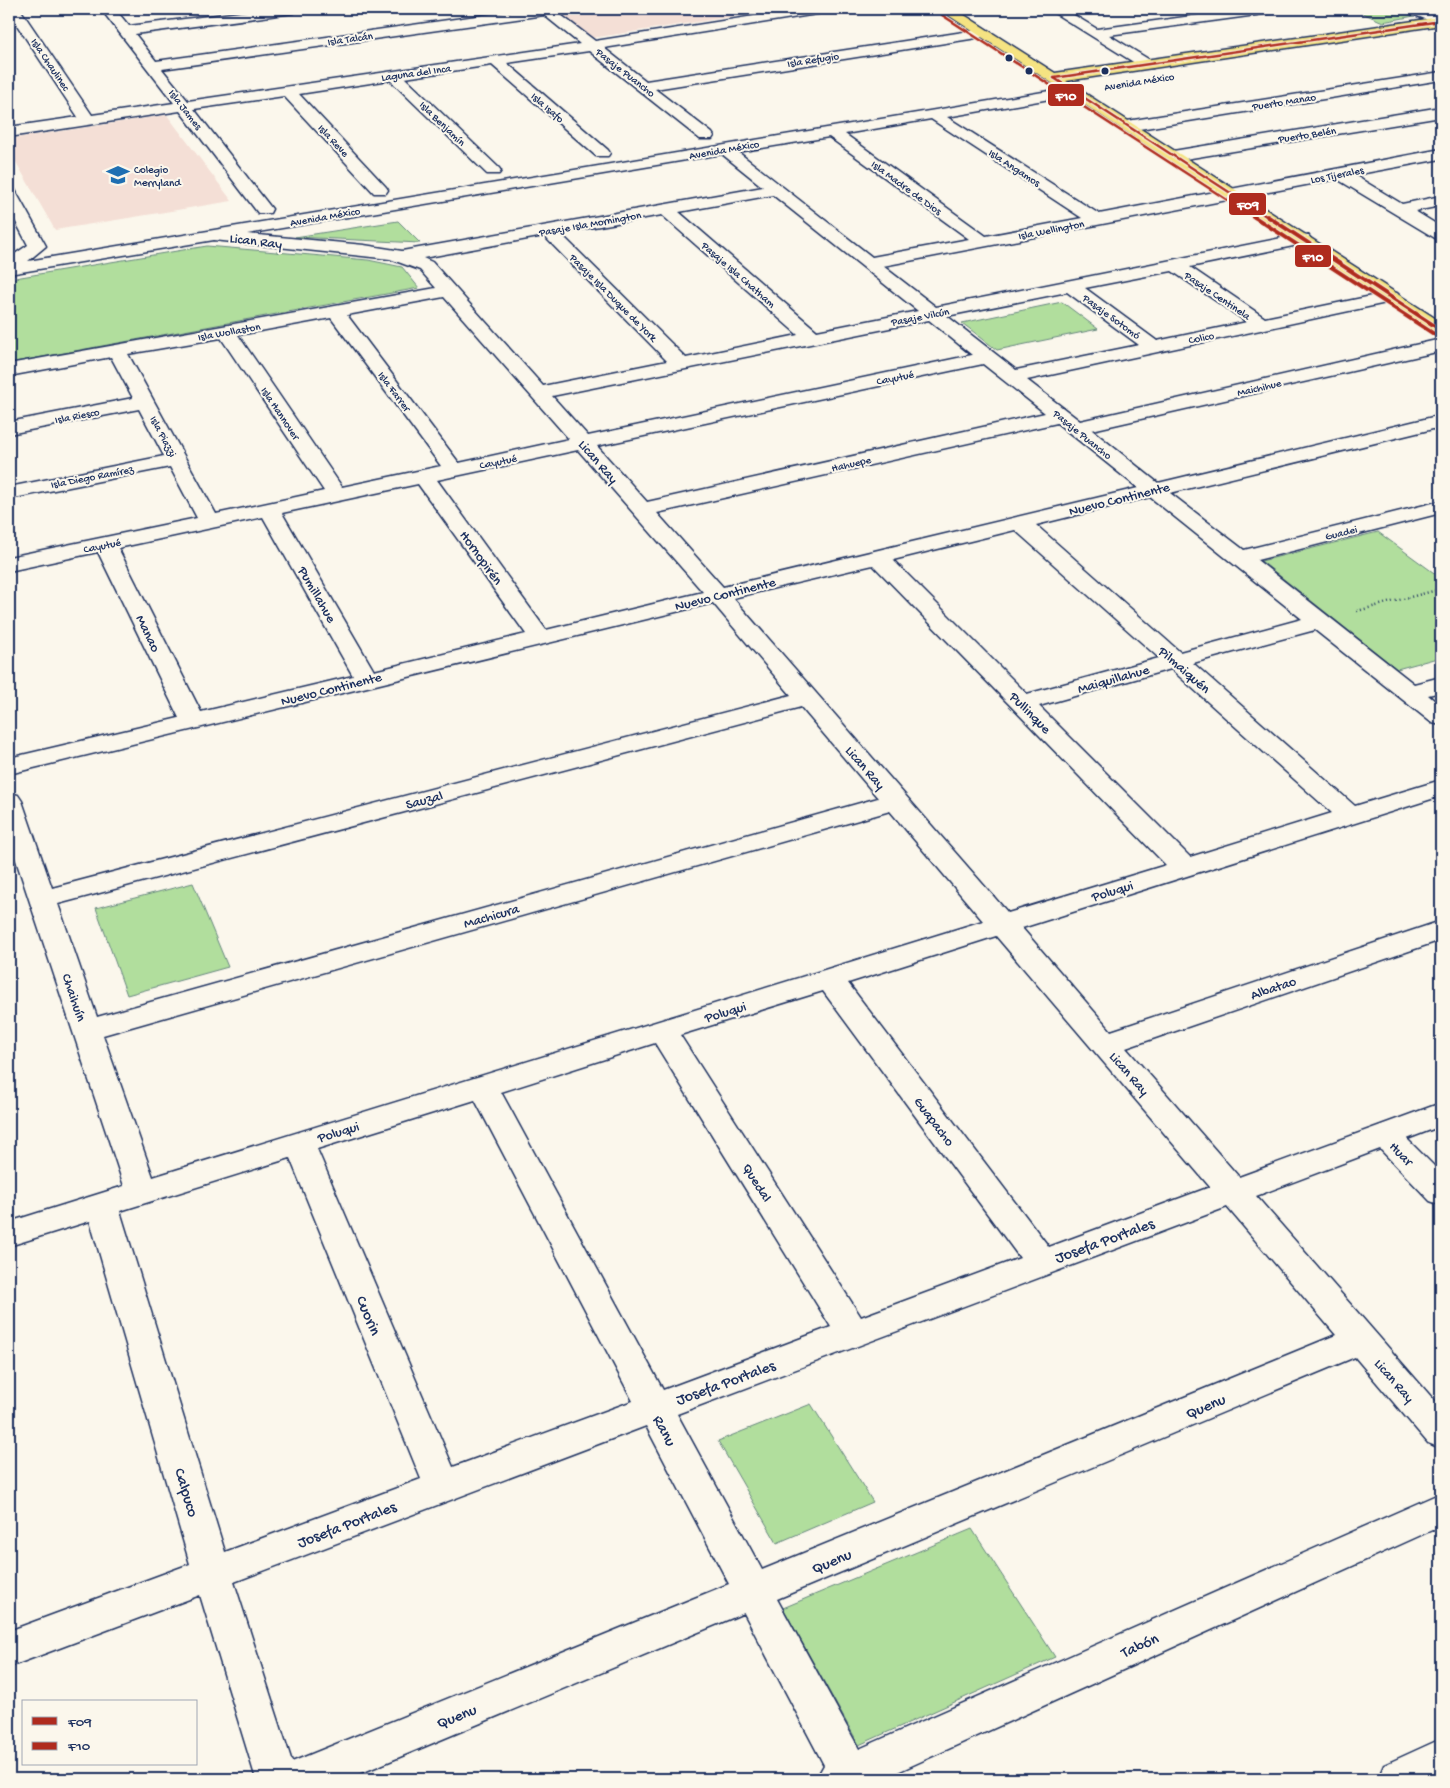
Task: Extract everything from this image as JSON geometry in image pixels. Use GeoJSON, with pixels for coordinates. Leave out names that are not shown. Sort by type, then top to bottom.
{"type":"FeatureCollection","features":[{"type":"Feature","properties":{"kind":"main road"},"geometry":{"type":"LineString","coordinates":[[946,9],[1441,330]]}},
{"type":"Feature","properties":{"kind":"main road","name":"Avenida México"},"geometry":{"type":"LineString","coordinates":[[1054,78],[1441,21]]}},
{"type":"Feature","properties":{"kind":"main road","name":"Avenida México"},"geometry":{"type":"LineString","coordinates":[[1073,91],[1093,88]]}},
{"type":"Feature","properties":{"kind":"street","name":"Isla Chaulinec"},"geometry":{"type":"LineString","coordinates":[[11,9],[88,120]]}},
{"type":"Feature","properties":{"kind":"street","name":"Isla James"},"geometry":{"type":"LineString","coordinates":[[108,9],[184,106],[272,208],[245,212]]}},
{"type":"Feature","properties":{"kind":"street"},"geometry":{"type":"LineString","coordinates":[[126,31],[293,9]]}},
{"type":"Feature","properties":{"kind":"street","name":"Laguna del Inca"},"geometry":{"type":"LineString","coordinates":[[9,132],[592,46],[823,9]]}},
{"type":"Feature","properties":{"kind":"street"},"geometry":{"type":"LineString","coordinates":[[1055,9],[1148,64]]}},
{"type":"Feature","properties":{"kind":"street"},"geometry":{"type":"LineString","coordinates":[[1096,33],[1271,9]]}},
{"type":"Feature","properties":{"kind":"street"},"geometry":{"type":"LineString","coordinates":[[1412,9],[1441,21]]}},
{"type":"Feature","properties":{"kind":"street","name":"Pasaje Puancho"},"geometry":{"type":"LineString","coordinates":[[546,10],[706,136]]}},
{"type":"Feature","properties":{"kind":"street","name":"Isla Talcán"},"geometry":{"type":"LineString","coordinates":[[153,66],[546,10]]}},
{"type":"Feature","properties":{"kind":"street","name":"Isla Refugio"},"geometry":{"type":"LineString","coordinates":[[643,86],[983,32]]}},
{"type":"Feature","properties":{"kind":"street","name":"Isla Isafo"},"geometry":{"type":"LineString","coordinates":[[495,60],[602,153]]}},
{"type":"Feature","properties":{"kind":"street","name":"Isla Benjamín"},"geometry":{"type":"LineString","coordinates":[[393,75],[493,171]]}},
{"type":"Feature","properties":{"kind":"street","name":"Puerto Manao"},"geometry":{"type":"LineString","coordinates":[[1127,126],[1441,76]]}},
{"type":"Feature","properties":{"kind":"street","name":"Avenida México"},"geometry":{"type":"LineString","coordinates":[[1020,84],[1054,78]]}},
{"type":"Feature","properties":{"kind":"street","name":"Isla Reve"},"geometry":{"type":"LineString","coordinates":[[288,91],[380,190]]}},
{"type":"Feature","properties":{"kind":"street","name":"Avenida México"},"geometry":{"type":"LineString","coordinates":[[9,268],[216,235],[830,121],[933,114],[1073,91]]}},
{"type":"Feature","properties":{"kind":"street","name":"Puerto Belén"},"geometry":{"type":"LineString","coordinates":[[1174,156],[1441,112]]}},
{"type":"Feature","properties":{"kind":"street","name":"Isla Angamos"},"geometry":{"type":"LineString","coordinates":[[933,114],[1097,220]]}},
{"type":"Feature","properties":{"kind":"street","name":"Isla Madre de Dios"},"geometry":{"type":"LineString","coordinates":[[830,121],[984,242]]}},
{"type":"Feature","properties":{"kind":"street","name":"Avenida México"},"geometry":{"type":"LineString","coordinates":[[687,139],[706,136],[726,141]]}},
{"type":"Feature","properties":{"kind":"street","name":"Pasaje Puancho"},"geometry":{"type":"LineString","coordinates":[[726,141],[776,190],[1441,718]]}},
{"type":"Feature","properties":{"kind":"street"},"geometry":{"type":"LineString","coordinates":[[582,156],[621,150]]}},
{"type":"Feature","properties":{"kind":"street","name":"Los Tijerales"},"geometry":{"type":"LineString","coordinates":[[1233,194],[1441,154]]}},
{"type":"Feature","properties":{"kind":"street"},"geometry":{"type":"LineString","coordinates":[[474,174],[513,168]]}},
{"type":"Feature","properties":{"kind":"street"},"geometry":{"type":"LineString","coordinates":[[1340,174],[1441,234]]}},
{"type":"Feature","properties":{"kind":"street","name":"Avenida México"},"geometry":{"type":"LineString","coordinates":[[361,193],[399,187]]}},
{"type":"Feature","properties":{"kind":"street","name":"Pasaje Isla Mornington"},"geometry":{"type":"LineString","coordinates":[[403,256],[776,190]]}},
{"type":"Feature","properties":{"kind":"street"},"geometry":{"type":"LineString","coordinates":[[9,194],[37,246]]}},
{"type":"Feature","properties":{"kind":"street","name":"Isla Wellington"},"geometry":{"type":"LineString","coordinates":[[870,263],[1233,194]]}},
{"type":"Feature","properties":{"kind":"street"},"geometry":{"type":"LineString","coordinates":[[1400,210],[1441,201]]}},
{"type":"Feature","properties":{"kind":"street","name":"Pasaje Isla Chatham"},"geometry":{"type":"LineString","coordinates":[[665,210],[813,338]]}},
{"type":"Feature","properties":{"kind":"street","name":"Pasaje Isla Duque de York"},"geometry":{"type":"LineString","coordinates":[[547,230],[682,365]]}},
{"type":"Feature","properties":{"kind":"street","name":"Lican Ray"},"geometry":{"type":"LineString","coordinates":[[216,235],[260,241],[377,251],[403,256],[426,266],[718,595],[1441,1433]]}},
{"type":"Feature","properties":{"kind":"street","name":"Pasaje Vilcún"},"geometry":{"type":"LineString","coordinates":[[539,393],[1302,239]]}},
{"type":"Feature","properties":{"kind":"street"},"geometry":{"type":"LineString","coordinates":[[9,251],[56,243]]}},
{"type":"Feature","properties":{"kind":"street"},"geometry":{"type":"LineString","coordinates":[[9,268],[37,246]]}},
{"type":"Feature","properties":{"kind":"street","name":"Pasaje Centinela"},"geometry":{"type":"LineString","coordinates":[[1175,265],[1262,324]]}},
{"type":"Feature","properties":{"kind":"street","name":"Pasaje Sotomó"},"geometry":{"type":"LineString","coordinates":[[1071,286],[1154,347]]}},
{"type":"Feature","properties":{"kind":"street","name":"Isla Wollaston"},"geometry":{"type":"LineString","coordinates":[[9,370],[449,291]]}},
{"type":"Feature","properties":{"kind":"street","name":"Colico"},"geometry":{"type":"LineString","coordinates":[[1012,377],[1391,297]]}},
{"type":"Feature","properties":{"kind":"street","name":"Isla Farrer"},"geometry":{"type":"LineString","coordinates":[[335,311],[454,470]]}},
{"type":"Feature","properties":{"kind":"street","name":"Isla Hannover"},"geometry":{"type":"LineString","coordinates":[[226,331],[337,495]]}},
{"type":"Feature","properties":{"kind":"street","name":"Maichihue"},"geometry":{"type":"LineString","coordinates":[[1076,428],[1441,345]]}},
{"type":"Feature","properties":{"kind":"street","name":"Isla Piazzi"},"geometry":{"type":"LineString","coordinates":[[117,351],[210,522]]}},
{"type":"Feature","properties":{"kind":"street","name":"Cayutué"},"geometry":{"type":"LineString","coordinates":[[9,564],[988,357]]}},
{"type":"Feature","properties":{"kind":"street","name":"Isla Riesco"},"geometry":{"type":"LineString","coordinates":[[9,428],[145,402]]}},
{"type":"Feature","properties":{"kind":"street","name":"Hahuepe"},"geometry":{"type":"LineString","coordinates":[[642,510],[1060,416]]}},
{"type":"Feature","properties":{"kind":"street","name":"Nuevo Continente"},"geometry":{"type":"LineString","coordinates":[[9,766],[1441,421]]}},
{"type":"Feature","properties":{"kind":"street","name":"Isla Diego Ramírez"},"geometry":{"type":"LineString","coordinates":[[9,493],[176,460]]}},
{"type":"Feature","properties":{"kind":"street","name":"Hornopirén"},"geometry":{"type":"LineString","coordinates":[[424,476],[540,638]]}},
{"type":"Feature","properties":{"kind":"street","name":"Guadei"},"geometry":{"type":"LineString","coordinates":[[1240,558],[1441,507]]}},
{"type":"Feature","properties":{"kind":"street","name":"Pumillahue"},"geometry":{"type":"LineString","coordinates":[[269,509],[367,679]]}},
{"type":"Feature","properties":{"kind":"street","name":"Pilmaiquén"},"geometry":{"type":"LineString","coordinates":[[1019,522],[1351,816]]}},
{"type":"Feature","properties":{"kind":"street","name":"Manao"},"geometry":{"type":"LineString","coordinates":[[106,544],[193,721]]}},
{"type":"Feature","properties":{"kind":"street","name":"Pullinque"},"geometry":{"type":"LineString","coordinates":[[877,556],[1185,868]]}},
{"type":"Feature","properties":{"kind":"street","name":"Maiquillahue"},"geometry":{"type":"LineString","coordinates":[[1022,703],[1320,621]]}},
{"type":"Feature","properties":{"kind":"street"},"geometry":{"type":"LineString","coordinates":[[1410,693],[1441,684]]}},
{"type":"Feature","properties":{"kind":"street","name":"Sauzal"},"geometry":{"type":"LineString","coordinates":[[42,899],[806,698]]}},
{"type":"Feature","properties":{"kind":"street","name":"Poluqui"},"geometry":{"type":"LineString","coordinates":[[9,1234],[1441,788]]}},
{"type":"Feature","properties":{"kind":"street","name":"Chaihuín"},"geometry":{"type":"LineString","coordinates":[[9,801],[142,1192]]}},
{"type":"Feature","properties":{"kind":"street","name":"Machicura"},"geometry":{"type":"LineString","coordinates":[[86,1030],[895,801]]}},
{"type":"Feature","properties":{"kind":"street","name":"Albatao"},"geometry":{"type":"LineString","coordinates":[[1105,1044],[1441,930]]}},
{"type":"Feature","properties":{"kind":"street","name":"Guapacho"},"geometry":{"type":"LineString","coordinates":[[829,978],[1042,1263]]}},
{"type":"Feature","properties":{"kind":"street","name":"Quedal"},"geometry":{"type":"LineString","coordinates":[[662,1030],[853,1334]]}},
{"type":"Feature","properties":{"kind":"street","name":"Ranu"},"geometry":{"type":"LineString","coordinates":[[483,1086],[752,1592],[843,1776]]}},
{"type":"Feature","properties":{"kind":"street","name":"Josefa Portales"},"geometry":{"type":"LineString","coordinates":[[9,1648],[1441,1114]]}},
{"type":"Feature","properties":{"kind":"street","name":"Huar"},"geometry":{"type":"LineString","coordinates":[[1385,1135],[1441,1193]]}},
{"type":"Feature","properties":{"kind":"street","name":"Cuorin"},"geometry":{"type":"LineString","coordinates":[[299,1143],[442,1486]]}},
{"type":"Feature","properties":{"kind":"street","name":"Calpuco"},"geometry":{"type":"LineString","coordinates":[[102,1205],[212,1573],[277,1779]]}},
{"type":"Feature","properties":{"kind":"street","name":"Quenu"},"geometry":{"type":"LineString","coordinates":[[300,1779],[1361,1340]]}},
{"type":"Feature","properties":{"kind":"street","name":"Tabón"},"geometry":{"type":"LineString","coordinates":[[843,1776],[1441,1510]]}},
{"type":"Feature","properties":{"kind":"street"},"geometry":{"type":"LineString","coordinates":[[1398,1779],[1441,1758]]}},
{"type":"Feature","properties":{"kind":"path"},"geometry":{"type":"LineString","coordinates":[[1320,621],[1441,589]]}},
{"type":"Feature","properties":{"kind":"shaded area"},"geometry":{"type":"Polygon","coordinates":[[[555,9],[783,9],[592,38],[555,9]]]}},
{"type":"Feature","properties":{"kind":"shaded area","name":"Colegio Merryland"},"geometry":{"type":"Polygon","coordinates":[[[167,115],[232,201],[55,230],[9,150],[9,139],[167,115]]]}},
{"type":"Feature","properties":{"kind":"green space"},"geometry":{"type":"Polygon","coordinates":[[[1353,9],[1397,9],[1414,16],[1383,22],[1353,9]]]}},
{"type":"Feature","properties":{"kind":"green space"},"geometry":{"type":"Polygon","coordinates":[[[398,221],[420,243],[295,237],[398,221]]]}},
{"type":"Feature","properties":{"kind":"green space"},"geometry":{"type":"Polygon","coordinates":[[[207,246],[368,260],[402,267],[419,288],[9,363],[9,279],[207,246]]]}},
{"type":"Feature","properties":{"kind":"green space"},"geometry":{"type":"Polygon","coordinates":[[[1062,302],[1098,329],[997,350],[962,323],[1062,302]]]}},
{"type":"Feature","properties":{"kind":"green space"},"geometry":{"type":"Polygon","coordinates":[[[1378,532],[1441,578],[1441,657],[1397,669],[1261,561],[1378,532]]]}},
{"type":"Feature","properties":{"kind":"green space"},"geometry":{"type":"Polygon","coordinates":[[[193,883],[228,967],[127,995],[96,908],[193,883]]]}},
{"type":"Feature","properties":{"kind":"green space"},"geometry":{"type":"Polygon","coordinates":[[[811,1404],[873,1502],[777,1543],[718,1441],[811,1404]]]}},
{"type":"Feature","properties":{"kind":"green space"},"geometry":{"type":"Polygon","coordinates":[[[972,1529],[1055,1657],[859,1745],[783,1608],[972,1529]]]}},
{"type":"Feature","properties":{"kind":"transit line","name":"F10"},"geometry":{"type":"LineString","coordinates":[[942,15],[1437,336]]}},
{"type":"Feature","properties":{"kind":"transit line","name":"F09"},"geometry":{"type":"LineString","coordinates":[[1054,78],[1441,21]]}},
{"type":"Feature","properties":{"kind":"transit line","name":"F09"},"geometry":{"type":"LineString","coordinates":[[1054,78],[1441,330]]}},
{"type":"Feature","properties":{"kind":"place","name":"Colegio Merryland"},"geometry":{"type":"Point","coordinates":[118,175]}}]}
